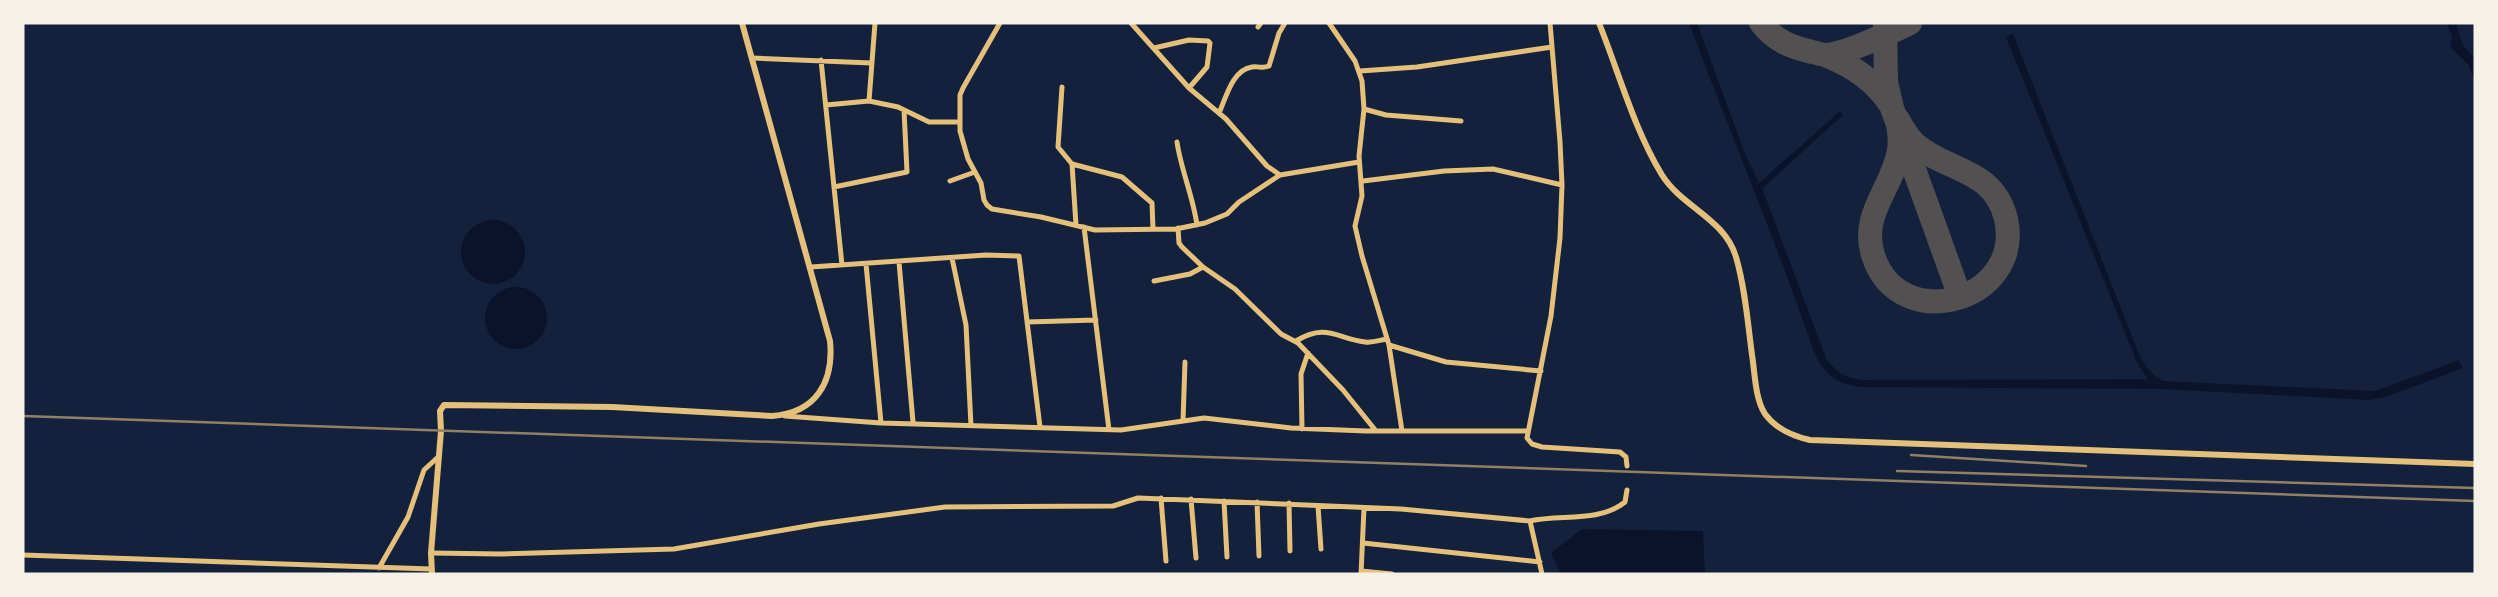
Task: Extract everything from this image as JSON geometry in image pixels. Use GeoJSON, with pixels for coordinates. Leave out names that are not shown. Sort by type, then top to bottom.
{"type":"FeatureCollection","features":[{"type":"Feature","properties":{"kind":"street"},"geometry":{"type":"LineString","coordinates":[[742,23],[830,341],[831,369],[819,396],[805,406],[782,415]]}},
{"type":"Feature","properties":{"kind":"street"},"geometry":{"type":"LineString","coordinates":[[869,101],[875,23]]}},
{"type":"Feature","properties":{"kind":"street"},"geometry":{"type":"LineString","coordinates":[[1000,23],[960,95],[959,122],[962,142],[981,183],[984,200],[992,209],[1095,230],[1178,228],[1198,225],[1227,214],[1239,202],[1280,175],[1359,162]]}},
{"type":"Feature","properties":{"kind":"street"},"geometry":{"type":"LineString","coordinates":[[1132,23],[1189,88],[1219,113],[1267,166],[1280,175]]}},
{"type":"Feature","properties":{"kind":"street"},"geometry":{"type":"LineString","coordinates":[[1219,113],[1236,77],[1250,68],[1263,69],[1269,66],[1279,33],[1285,23]]}},
{"type":"Feature","properties":{"kind":"street"},"geometry":{"type":"LineString","coordinates":[[1329,23],[1360,71],[1364,109],[1359,162],[1363,181],[1355,226],[1388,342],[1402,431]]}},
{"type":"Feature","properties":{"kind":"street"},"geometry":{"type":"LineString","coordinates":[[1550,23],[1562,185],[1559,245],[1541,371],[1527,438],[1532,444],[1542,447],[1620,452],[1626,457],[1627,466]]}},
{"type":"Feature","properties":{"kind":"street"},"geometry":{"type":"LineString","coordinates":[[1599,23],[1648,148],[1664,178],[1724,233],[1732,246],[1743,290],[1755,384],[1763,411],[1780,429],[1810,440],[2475,464]]}},
{"type":"Feature","properties":{"kind":"street"},"geometry":{"type":"LineString","coordinates":[[1154,48],[1189,40],[1210,43],[1207,67],[1189,88]]}},
{"type":"Feature","properties":{"kind":"street"},"geometry":{"type":"LineString","coordinates":[[1360,71],[1417,67],[1552,47]]}},
{"type":"Feature","properties":{"kind":"street"},"geometry":{"type":"LineString","coordinates":[[752,58],[871,63]]}},
{"type":"Feature","properties":{"kind":"street"},"geometry":{"type":"LineString","coordinates":[[821,60],[842,265]]}},
{"type":"Feature","properties":{"kind":"street"},"geometry":{"type":"LineString","coordinates":[[1062,87],[1058,146],[1072,164],[1076,225]]}},
{"type":"Feature","properties":{"kind":"street"},"geometry":{"type":"LineString","coordinates":[[826,104],[869,101],[904,110],[929,122],[959,122]]}},
{"type":"Feature","properties":{"kind":"street"},"geometry":{"type":"LineString","coordinates":[[1364,109],[1386,115],[1461,121]]}},
{"type":"Feature","properties":{"kind":"street"},"geometry":{"type":"LineString","coordinates":[[834,187],[907,172],[904,110]]}},
{"type":"Feature","properties":{"kind":"street"},"geometry":{"type":"LineString","coordinates":[[1177,142],[1198,225]]}},
{"type":"Feature","properties":{"kind":"street"},"geometry":{"type":"LineString","coordinates":[[1072,164],[1125,178],[1152,203],[1153,229]]}},
{"type":"Feature","properties":{"kind":"street"},"geometry":{"type":"LineString","coordinates":[[1363,181],[1444,171],[1493,169],[1562,185]]}},
{"type":"Feature","properties":{"kind":"street"},"geometry":{"type":"LineString","coordinates":[[950,181],[975,172]]}},
{"type":"Feature","properties":{"kind":"street"},"geometry":{"type":"LineString","coordinates":[[1084,227],[1109,430]]}},
{"type":"Feature","properties":{"kind":"street"},"geometry":{"type":"LineString","coordinates":[[1178,228],[1180,244],[1203,267],[1235,289],[1281,334],[1296,341],[1343,390],[1376,431]]}},
{"type":"Feature","properties":{"kind":"street"},"geometry":{"type":"LineString","coordinates":[[811,267],[986,255],[1020,257],[1040,427]]}},
{"type":"Feature","properties":{"kind":"street"},"geometry":{"type":"LineString","coordinates":[[952,258],[966,325],[971,426]]}},
{"type":"Feature","properties":{"kind":"street"},"geometry":{"type":"LineString","coordinates":[[899,262],[913,422]]}},
{"type":"Feature","properties":{"kind":"street"},"geometry":{"type":"LineString","coordinates":[[866,264],[881,423]]}},
{"type":"Feature","properties":{"kind":"street"},"geometry":{"type":"LineString","coordinates":[[1154,281],[1191,274],[1203,267]]}},
{"type":"Feature","properties":{"kind":"street"},"geometry":{"type":"LineString","coordinates":[[1027,322],[1096,320]]}},
{"type":"Feature","properties":{"kind":"street"},"geometry":{"type":"LineString","coordinates":[[1296,341],[1314,332],[1335,333],[1366,342],[1388,342],[1446,362],[1541,371]]}},
{"type":"Feature","properties":{"kind":"street"},"geometry":{"type":"LineString","coordinates":[[1302,429],[1301,374],[1308,353]]}},
{"type":"Feature","properties":{"kind":"street"},"geometry":{"type":"LineString","coordinates":[[1183,421],[1185,362]]}},
{"type":"Feature","properties":{"kind":"street"},"geometry":{"type":"LineString","coordinates":[[23,555],[431,572],[441,431],[440,411],[444,405],[612,407],[782,415],[881,423],[1109,430],[1211,418],[1302,429],[1527,432]]}},
{"type":"Feature","properties":{"kind":"street"},"geometry":{"type":"LineString","coordinates":[[379,569],[408,517],[424,470],[437,458]]}},
{"type":"Feature","properties":{"kind":"street"},"geometry":{"type":"LineString","coordinates":[[431,553],[501,554],[674,549],[819,524],[953,506],[1113,506],[1138,498],[1407,509],[1530,521],[1546,517],[1601,515],[1614,511],[1625,502],[1626,490]]}},
{"type":"Feature","properties":{"kind":"street"},"geometry":{"type":"LineString","coordinates":[[1161,498],[1166,561]]}},
{"type":"Feature","properties":{"kind":"street"},"geometry":{"type":"LineString","coordinates":[[1191,499],[1196,558]]}},
{"type":"Feature","properties":{"kind":"street"},"geometry":{"type":"LineString","coordinates":[[1224,500],[1227,557]]}},
{"type":"Feature","properties":{"kind":"street"},"geometry":{"type":"LineString","coordinates":[[1257,502],[1259,556]]}},
{"type":"Feature","properties":{"kind":"street"},"geometry":{"type":"LineString","coordinates":[[1289,503],[1290,551]]}},
{"type":"Feature","properties":{"kind":"street"},"geometry":{"type":"LineString","coordinates":[[1318,506],[1321,549]]}},
{"type":"Feature","properties":{"kind":"street"},"geometry":{"type":"LineString","coordinates":[[1362,508],[1361,573],[1392,574]]}},
{"type":"Feature","properties":{"kind":"street"},"geometry":{"type":"LineString","coordinates":[[1530,521],[1542,574]]}},
{"type":"Feature","properties":{"kind":"street"},"geometry":{"type":"LineString","coordinates":[[1363,543],[1540,562]]}},
{"type":"Feature","properties":{"kind":"water"},"geometry":{"type":"Polygon","coordinates":[[[1689,23],[1697,23],[1744,151],[1759,183],[1840,111],[1843,115],[1764,187],[1763,191],[1826,358],[1837,371],[1846,376],[1863,380],[2148,379],[2138,365],[2006,37],[2013,34],[2139,354],[2155,376],[2163,381],[2375,391],[2459,360],[2463,368],[2386,397],[2368,400],[2162,389],[1864,387],[1840,382],[1828,373],[1814,352],[1689,23]]]}},
{"type":"Feature","properties":{"kind":"water"},"geometry":{"type":"Polygon","coordinates":[[[2447,23],[2456,23],[2462,44],[2475,58],[2475,82],[2468,64],[2450,47],[2452,37],[2447,23]]]}},
{"type":"Feature","properties":{"kind":"water"},"geometry":{"type":"Polygon","coordinates":[[[487,220],[499,220],[516,229],[523,240],[523,264],[516,275],[499,284],[487,284],[475,279],[466,270],[461,258],[461,246],[466,234],[475,225],[487,220]]]}},
{"type":"Feature","properties":{"kind":"water"},"geometry":{"type":"Polygon","coordinates":[[[510,287],[522,287],[538,296],[545,306],[545,330],[538,340],[522,349],[510,349],[499,344],[490,335],[485,324],[485,312],[490,301],[499,292],[510,287]]]}},
{"type":"Feature","properties":{"kind":"water"},"geometry":{"type":"Polygon","coordinates":[[[1582,529],[1703,531],[1705,574],[1561,574],[1551,553],[1582,529]]]}},
{"type":"Feature","properties":{"kind":"taxiway"},"geometry":{"type":"LineString","coordinates":[[1761,23],[1772,34],[1790,45],[1828,55],[1859,46],[1910,23]]}},
{"type":"Feature","properties":{"kind":"taxiway"},"geometry":{"type":"LineString","coordinates":[[1885,23],[1886,82],[1892,108],[1959,294]]}},
{"type":"Feature","properties":{"kind":"taxiway"},"geometry":{"type":"LineString","coordinates":[[1825,55],[1862,75],[1890,104]]}},
{"type":"Feature","properties":{"kind":"taxiway"},"geometry":{"type":"LineString","coordinates":[[1897,118],[1915,144],[1980,180],[1991,190],[2000,202],[2006,219],[2007,247],[1996,271],[1979,288],[1956,298],[1931,301],[1907,296],[1887,280],[1873,255],[1870,240],[1874,214],[1896,164],[1899,150],[1897,118]]}},
{"type":"Feature","properties":{"kind":"railway"},"geometry":{"type":"LineString","coordinates":[[23,416],[2475,501]]}},
{"type":"Feature","properties":{"kind":"railway"},"geometry":{"type":"LineString","coordinates":[[1911,455],[2086,466]]}},
{"type":"Feature","properties":{"kind":"railway"},"geometry":{"type":"LineString","coordinates":[[1897,471],[2475,488]]}}]}
